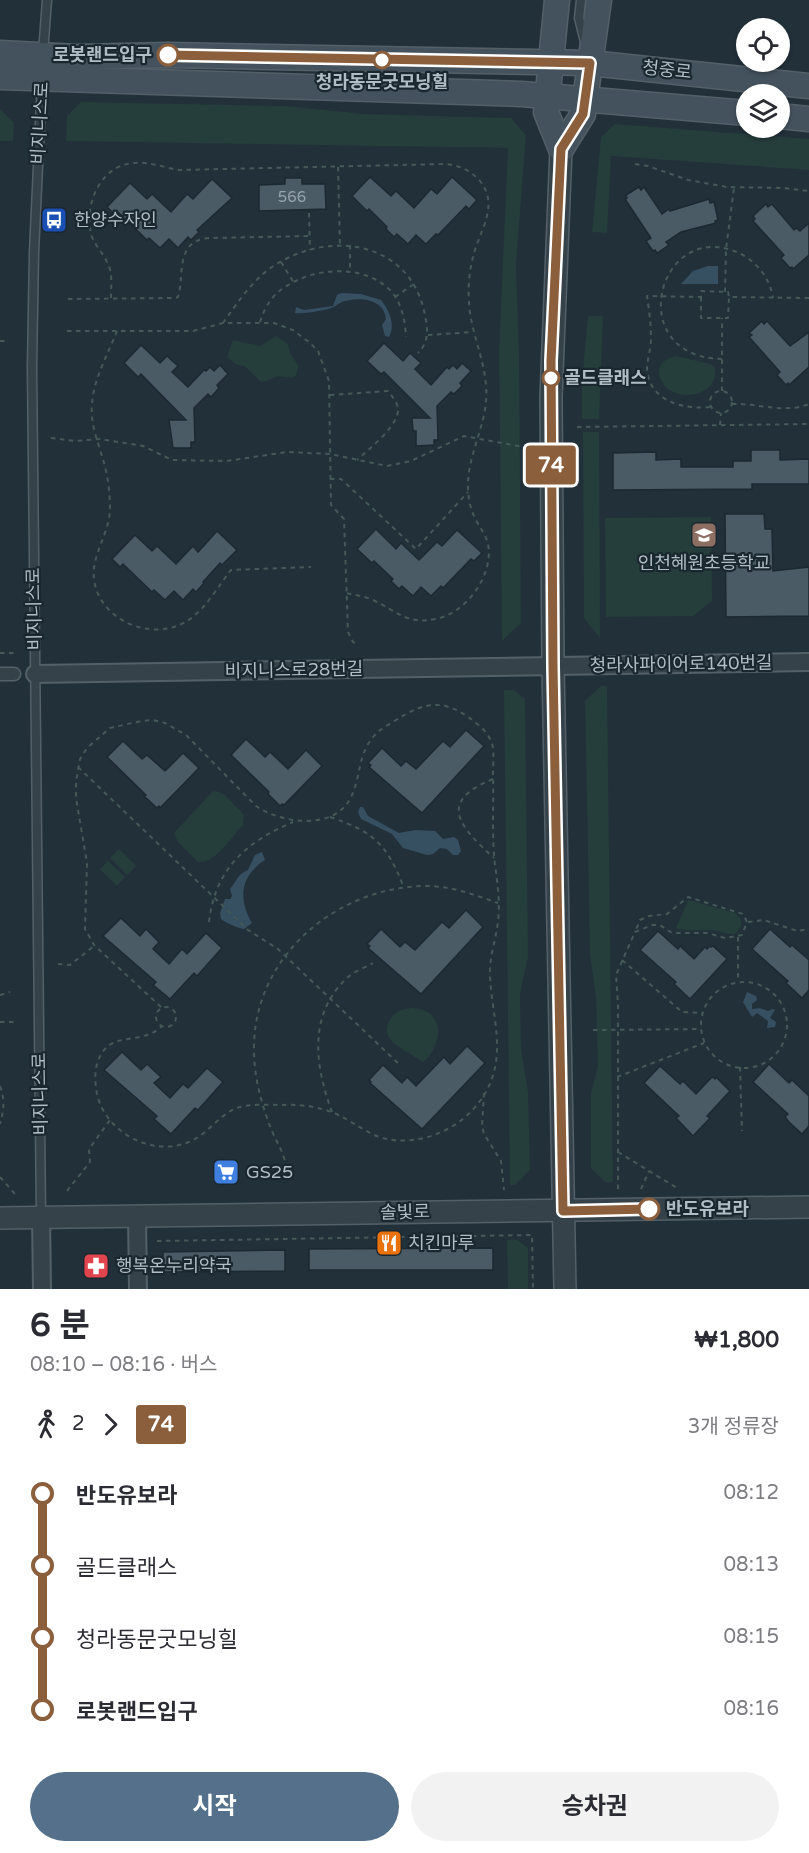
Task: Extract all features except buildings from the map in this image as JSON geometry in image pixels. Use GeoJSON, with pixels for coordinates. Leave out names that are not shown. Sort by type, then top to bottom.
{"type":"FeatureCollection","features":[{"type":"Feature","properties":{"kind":"main road"},"geometry":{"type":"LineString","coordinates":[[561,149],[583,114],[599,0]]}},
{"type":"Feature","properties":{"kind":"main road"},"geometry":{"type":"LineString","coordinates":[[557,1],[546,112],[561,149]]}},
{"type":"Feature","properties":{"kind":"main road"},"geometry":{"type":"LineString","coordinates":[[0,53],[43,54]]}},
{"type":"Feature","properties":{"kind":"main road","name":"청중로"},"geometry":{"type":"LineString","coordinates":[[43,54],[77,57],[168,55],[590,63],[809,86]]}},
{"type":"Feature","properties":{"kind":"main road","name":"청중로"},"geometry":{"type":"LineString","coordinates":[[0,77],[522,94],[736,112]]}},
{"type":"Feature","properties":{"kind":"main road"},"geometry":{"type":"LineString","coordinates":[[790,117],[809,119]]}},
{"type":"Feature","properties":{"kind":"street"},"geometry":{"type":"LineString","coordinates":[[561,149],[551,385],[553,666],[565,1289]]}},
{"type":"Feature","properties":{"kind":"street","name":"청라사파이어로140번길"},"geometry":{"type":"LineString","coordinates":[[553,666],[809,662]]}},
{"type":"Feature","properties":{"kind":"street","name":"비지니스로28번길"},"geometry":{"type":"LineString","coordinates":[[35,674],[553,666]]}},
{"type":"Feature","properties":{"kind":"street"},"geometry":{"type":"LineString","coordinates":[[0,674],[14,674]]}},
{"type":"Feature","properties":{"kind":"street","name":"솔빛로"},"geometry":{"type":"LineString","coordinates":[[0,1218],[809,1207]]}},
{"type":"Feature","properties":{"kind":"street"},"geometry":{"type":"LineString","coordinates":[[137,1216],[138,1289]]}},
{"type":"Feature","properties":{"kind":"street"},"geometry":{"type":"LineString","coordinates":[[41,1217],[42,1289]]}},
{"type":"Feature","properties":{"kind":"lane","name":"비지니스로"},"geometry":{"type":"LineString","coordinates":[[41,1217],[32,351],[34,240],[47,0]]}},
{"type":"Feature","properties":{"kind":"lane"},"geometry":{"type":"LineString","coordinates":[[581,0],[579,18],[590,63]]}},
{"type":"Feature","properties":{"kind":"path"},"geometry":{"type":"LineString","coordinates":[[111,298],[110,270],[108,262],[94,244],[89,223],[89,210],[91,199],[98,185],[119,167],[135,162],[179,170],[454,165],[469,172],[483,186],[490,204],[471,267],[469,302],[473,332],[482,362],[486,389],[484,412],[469,471],[468,492],[476,520],[486,537],[489,558],[486,568],[475,590],[460,608],[444,617],[416,621],[400,616],[371,599],[346,593]]}},
{"type":"Feature","properties":{"kind":"path"},"geometry":{"type":"LineString","coordinates":[[635,164],[700,183],[734,188],[784,188],[809,191]]}},
{"type":"Feature","properties":{"kind":"path"},"geometry":{"type":"LineString","coordinates":[[338,167],[340,245]]}},
{"type":"Feature","properties":{"kind":"path"},"geometry":{"type":"LineString","coordinates":[[725,292],[726,249],[734,188]]}},
{"type":"Feature","properties":{"kind":"path"},"geometry":{"type":"LineString","coordinates":[[309,213],[310,250]]}},
{"type":"Feature","properties":{"kind":"path"},"geometry":{"type":"LineString","coordinates":[[68,299],[178,297],[182,260],[191,247],[202,239],[310,236]]}},
{"type":"Feature","properties":{"kind":"path"},"geometry":{"type":"LineString","coordinates":[[350,245],[350,272]]}},
{"type":"Feature","properties":{"kind":"path"},"geometry":{"type":"LineString","coordinates":[[223,323],[256,281],[281,262],[310,250],[350,245],[390,258],[414,284],[424,307],[428,335],[423,348],[418,353]]}},
{"type":"Feature","properties":{"kind":"path"},"geometry":{"type":"LineString","coordinates":[[722,359],[710,359],[696,355],[676,344],[667,333],[662,319],[661,296],[670,272],[684,256],[705,248],[726,249],[740,254],[757,266],[768,281],[773,298]]}},
{"type":"Feature","properties":{"kind":"path"},"geometry":{"type":"LineString","coordinates":[[281,262],[294,283]]}},
{"type":"Feature","properties":{"kind":"path"},"geometry":{"type":"LineString","coordinates":[[260,323],[270,300],[294,283],[317,274],[350,272],[375,279],[395,297],[403,314],[406,337]]}},
{"type":"Feature","properties":{"kind":"path"},"geometry":{"type":"LineString","coordinates":[[395,297],[414,284]]}},
{"type":"Feature","properties":{"kind":"path"},"geometry":{"type":"LineString","coordinates":[[701,291],[725,292],[729,292],[728,318],[701,318],[701,291]]}},
{"type":"Feature","properties":{"kind":"path"},"geometry":{"type":"LineString","coordinates":[[701,297],[647,296],[651,332],[647,367],[650,379],[661,396],[671,403],[694,408],[710,407]]}},
{"type":"Feature","properties":{"kind":"path"},"geometry":{"type":"LineString","coordinates":[[729,297],[809,298]]}},
{"type":"Feature","properties":{"kind":"path"},"geometry":{"type":"LineString","coordinates":[[722,318],[722,390]]}},
{"type":"Feature","properties":{"kind":"path"},"geometry":{"type":"LineString","coordinates":[[67,331],[194,331],[223,323],[260,323],[284,326],[310,342],[322,359],[329,381],[331,505],[344,519],[348,632],[352,642],[357,644]]}},
{"type":"Feature","properties":{"kind":"path"},"geometry":{"type":"LineString","coordinates":[[117,331],[96,386],[92,404],[96,439],[106,470],[110,508],[109,522],[96,559],[93,577],[104,604],[118,619],[148,629],[159,629],[180,624],[196,613],[231,570],[311,567]]}},
{"type":"Feature","properties":{"kind":"path"},"geometry":{"type":"LineString","coordinates":[[428,335],[473,332]]}},
{"type":"Feature","properties":{"kind":"path"},"geometry":{"type":"LineString","coordinates":[[0,341],[9,341]]}},
{"type":"Feature","properties":{"kind":"path"},"geometry":{"type":"LineString","coordinates":[[722,390],[729,394],[732,404],[728,411],[721,413],[710,407],[709,401],[712,395],[722,390]]}},
{"type":"Feature","properties":{"kind":"path"},"geometry":{"type":"LineString","coordinates":[[330,394],[388,391],[398,407],[397,418],[392,426],[357,460]]}},
{"type":"Feature","properties":{"kind":"path"},"geometry":{"type":"LineString","coordinates":[[732,404],[758,404],[788,409],[809,404]]}},
{"type":"Feature","properties":{"kind":"path"},"geometry":{"type":"LineString","coordinates":[[720,425],[721,413]]}},
{"type":"Feature","properties":{"kind":"path"},"geometry":{"type":"LineString","coordinates":[[577,428],[809,424]]}},
{"type":"Feature","properties":{"kind":"path"},"geometry":{"type":"LineString","coordinates":[[51,438],[75,441],[96,439],[143,446],[172,460],[227,461],[287,452],[330,454],[376,465],[399,464],[464,436],[523,447]]}},
{"type":"Feature","properties":{"kind":"path"},"geometry":{"type":"LineString","coordinates":[[330,479],[341,479],[416,549],[468,492]]}},
{"type":"Feature","properties":{"kind":"path"},"geometry":{"type":"LineString","coordinates":[[0,653],[14,653]]}},
{"type":"Feature","properties":{"kind":"path"},"geometry":{"type":"LineString","coordinates":[[209,922],[213,897],[228,869],[237,858],[262,837],[296,821],[329,817],[349,802],[368,743],[377,732],[422,705],[457,710],[484,730],[493,748],[494,858],[498,922],[492,950],[490,976],[496,1061],[493,1076],[484,1093],[461,1121],[449,1130],[426,1139],[390,1140],[375,1136],[332,1112],[303,1105],[264,1105],[232,1110],[195,1138],[170,1147],[154,1145],[125,1134],[110,1120],[99,1102],[96,1090],[96,1066],[108,1046],[118,1041],[155,1033],[162,1026],[171,1025],[176,1016],[171,1008],[161,1007],[94,945],[85,929],[88,876],[76,798],[78,767],[87,748],[110,728],[125,723],[153,720],[165,723],[186,735],[256,806],[267,814],[296,821]]}},
{"type":"Feature","properties":{"kind":"path"},"geometry":{"type":"LineString","coordinates":[[78,767],[248,930],[285,955],[401,1066]]}},
{"type":"Feature","properties":{"kind":"path"},"geometry":{"type":"LineString","coordinates":[[493,779],[466,793],[462,800],[459,818],[467,830],[494,858]]}},
{"type":"Feature","properties":{"kind":"path"},"geometry":{"type":"LineString","coordinates":[[329,817],[355,826],[377,841],[393,861],[404,888]]}},
{"type":"Feature","properties":{"kind":"path"},"geometry":{"type":"LineString","coordinates":[[286,1169],[285,1156],[272,1130],[264,1105],[256,1067],[255,1033],[261,1003],[285,955],[316,924],[359,898],[404,888],[429,886],[446,888],[498,903]]}},
{"type":"Feature","properties":{"kind":"path"},"geometry":{"type":"LineString","coordinates":[[618,1189],[616,975],[640,920],[649,916],[667,915],[688,897],[743,914],[747,922],[744,932],[738,937],[725,938],[707,933],[672,933],[660,925],[652,925],[635,933]]}},
{"type":"Feature","properties":{"kind":"path"},"geometry":{"type":"LineString","coordinates":[[747,922],[764,920],[797,931],[809,929]]}},
{"type":"Feature","properties":{"kind":"path"},"geometry":{"type":"LineString","coordinates":[[738,937],[738,982]]}},
{"type":"Feature","properties":{"kind":"path"},"geometry":{"type":"LineString","coordinates":[[58,964],[70,965],[94,945]]}},
{"type":"Feature","properties":{"kind":"path"},"geometry":{"type":"LineString","coordinates":[[622,960],[682,1012],[703,1013]]}},
{"type":"Feature","properties":{"kind":"path"},"geometry":{"type":"LineString","coordinates":[[332,1112],[321,1081],[317,1047],[322,1019],[331,999],[346,978],[373,963]]}},
{"type":"Feature","properties":{"kind":"path"},"geometry":{"type":"LineString","coordinates":[[738,982],[753,982],[766,987],[777,996],[785,1009],[788,1023],[787,1035],[781,1048],[771,1059],[759,1066],[730,1066],[718,1059],[705,1042],[702,1029],[703,1013],[713,995],[725,986],[738,982]]}},
{"type":"Feature","properties":{"kind":"path"},"geometry":{"type":"LineString","coordinates":[[0,995],[10,992]]}},
{"type":"Feature","properties":{"kind":"path"},"geometry":{"type":"LineString","coordinates":[[161,1007],[155,1015],[157,1022],[162,1026]]}},
{"type":"Feature","properties":{"kind":"path"},"geometry":{"type":"LineString","coordinates":[[0,1022],[15,1022]]}},
{"type":"Feature","properties":{"kind":"path"},"geometry":{"type":"LineString","coordinates":[[593,1030],[702,1029]]}},
{"type":"Feature","properties":{"kind":"path"},"geometry":{"type":"LineString","coordinates":[[618,1077],[705,1042]]}},
{"type":"Feature","properties":{"kind":"path"},"geometry":{"type":"LineString","coordinates":[[740,1067],[742,1131]]}},
{"type":"Feature","properties":{"kind":"path"},"geometry":{"type":"LineString","coordinates":[[0,1086],[4,1098],[0,1124]]}},
{"type":"Feature","properties":{"kind":"path"},"geometry":{"type":"LineString","coordinates":[[484,1093],[482,1126],[484,1134],[501,1161],[504,1190]]}},
{"type":"Feature","properties":{"kind":"path"},"geometry":{"type":"LineString","coordinates":[[67,1191],[90,1162],[89,1149],[110,1120]]}},
{"type":"Feature","properties":{"kind":"path"},"geometry":{"type":"LineString","coordinates":[[618,1152],[677,1188]]}},
{"type":"Feature","properties":{"kind":"path"},"geometry":{"type":"LineString","coordinates":[[641,1189],[650,1171]]}},
{"type":"Feature","properties":{"kind":"path"},"geometry":{"type":"LineString","coordinates":[[0,1177],[15,1194]]}},
{"type":"Feature","properties":{"kind":"path"},"geometry":{"type":"LineString","coordinates":[[157,1241],[532,1235],[533,1289]]}},
{"type":"Feature","properties":{"kind":"green space"},"geometry":{"type":"Polygon","coordinates":[[[81,102],[285,106],[365,114],[511,118],[526,135],[516,264],[521,623],[502,641],[499,350],[508,148],[66,141],[67,116],[81,102]]]}},
{"type":"Feature","properties":{"kind":"green space"},"geometry":{"type":"Polygon","coordinates":[[[0,109],[14,123],[13,141],[0,141],[0,109]]]}},
{"type":"Feature","properties":{"kind":"green space"},"geometry":{"type":"Polygon","coordinates":[[[615,124],[736,133],[736,138],[809,139],[809,170],[611,156],[607,233],[592,232],[601,137],[615,124]]]}},
{"type":"Feature","properties":{"kind":"green space"},"geometry":{"type":"Polygon","coordinates":[[[588,316],[603,316],[599,419],[582,419],[582,380],[588,316]]]}},
{"type":"Feature","properties":{"kind":"green space"},"geometry":{"type":"Polygon","coordinates":[[[276,336],[288,344],[290,353],[298,365],[294,377],[280,376],[261,382],[246,367],[235,364],[227,357],[233,340],[260,346],[276,336]]]}},
{"type":"Feature","properties":{"kind":"green space"},"geometry":{"type":"Polygon","coordinates":[[[676,356],[711,364],[715,368],[713,382],[708,388],[696,394],[682,395],[671,391],[663,384],[659,375],[660,366],[666,360],[676,356]]]}},
{"type":"Feature","properties":{"kind":"green space"},"geometry":{"type":"Polygon","coordinates":[[[583,432],[599,432],[600,638],[584,618],[583,432]]]}},
{"type":"Feature","properties":{"kind":"green space"},"geometry":{"type":"Polygon","coordinates":[[[711,517],[712,601],[693,616],[606,617],[605,518],[711,517]]]}},
{"type":"Feature","properties":{"kind":"green space"},"geometry":{"type":"Polygon","coordinates":[[[601,686],[607,686],[613,1182],[605,1182],[591,1168],[591,1093],[598,1066],[596,998],[590,954],[585,701],[601,686]]]}},
{"type":"Feature","properties":{"kind":"green space"},"geometry":{"type":"Polygon","coordinates":[[[504,690],[514,690],[525,699],[528,957],[520,994],[521,1048],[528,1092],[530,1170],[515,1185],[510,1185],[504,690]]]}},
{"type":"Feature","properties":{"kind":"green space"},"geometry":{"type":"Polygon","coordinates":[[[212,792],[224,794],[244,815],[243,825],[217,855],[204,862],[198,862],[178,842],[174,833],[212,792]]]}},
{"type":"Feature","properties":{"kind":"green space"},"geometry":{"type":"Polygon","coordinates":[[[119,849],[136,866],[127,875],[110,858],[119,849]]]}},
{"type":"Feature","properties":{"kind":"green space"},"geometry":{"type":"Polygon","coordinates":[[[108,861],[125,877],[117,886],[100,869],[108,861]]]}},
{"type":"Feature","properties":{"kind":"green space"},"geometry":{"type":"Polygon","coordinates":[[[688,900],[735,913],[741,919],[741,927],[735,934],[676,928],[688,900]]]}},
{"type":"Feature","properties":{"kind":"green space"},"geometry":{"type":"Polygon","coordinates":[[[412,1008],[431,1014],[437,1023],[436,1043],[422,1062],[396,1045],[387,1034],[387,1027],[393,1015],[400,1010],[412,1008]]]}},
{"type":"Feature","properties":{"kind":"green space"},"geometry":{"type":"Polygon","coordinates":[[[507,1240],[518,1240],[528,1248],[528,1289],[508,1289],[507,1240]]]}},
{"type":"Feature","properties":{"kind":"water"},"geometry":{"type":"Polygon","coordinates":[[[708,266],[718,266],[718,284],[681,284],[693,271],[708,266]]]}},
{"type":"Feature","properties":{"kind":"water"},"geometry":{"type":"Polygon","coordinates":[[[341,293],[361,294],[381,300],[391,318],[392,328],[389,337],[385,336],[382,325],[386,319],[384,312],[368,300],[346,301],[328,309],[295,313],[296,307],[304,310],[333,306],[337,295],[341,293]]]}},
{"type":"Feature","properties":{"kind":"water"},"geometry":{"type":"Polygon","coordinates":[[[360,807],[363,807],[368,816],[399,833],[415,830],[435,831],[443,839],[454,837],[458,840],[461,851],[458,855],[453,855],[447,849],[440,848],[433,854],[427,855],[403,848],[392,834],[361,819],[358,812],[360,807]]]}},
{"type":"Feature","properties":{"kind":"water"},"geometry":{"type":"Polygon","coordinates":[[[262,852],[265,860],[250,873],[244,888],[243,897],[252,923],[242,929],[221,919],[220,913],[225,899],[230,899],[232,896],[230,889],[248,870],[255,855],[262,852]]]}},
{"type":"Feature","properties":{"kind":"water"},"geometry":{"type":"Polygon","coordinates":[[[747,992],[756,996],[757,1000],[752,1004],[752,1009],[775,1010],[770,1018],[776,1022],[775,1027],[767,1028],[768,1021],[757,1013],[752,1017],[743,1002],[747,992]]]}},
{"type":"Feature","properties":{"kind":"bus line","name":"74"},"geometry":{"type":"LineString","coordinates":[[168,55],[590,63],[583,114],[561,149],[551,361],[553,666],[563,1211],[649,1209]]}},
{"type":"Feature","properties":{"kind":"place","name":"로봇랜드입구"},"geometry":{"type":"Point","coordinates":[168,55]}},
{"type":"Feature","properties":{"kind":"place","name":"청라동문굿모닝힐"},"geometry":{"type":"Point","coordinates":[382,60]}},
{"type":"Feature","properties":{"kind":"place","name":"한양수자인"},"geometry":{"type":"Point","coordinates":[54,220]}},
{"type":"Feature","properties":{"kind":"place","name":"골드클래스"},"geometry":{"type":"Point","coordinates":[551,378]}},
{"type":"Feature","properties":{"kind":"place","name":"인천혜원초등학교"},"geometry":{"type":"Point","coordinates":[704,535]}},
{"type":"Feature","properties":{"kind":"place","name":"GS25"},"geometry":{"type":"Point","coordinates":[226,1172]}},
{"type":"Feature","properties":{"kind":"place","name":"반도유보라"},"geometry":{"type":"Point","coordinates":[649,1209]}},
{"type":"Feature","properties":{"kind":"place","name":"치킨마루"},"geometry":{"type":"Point","coordinates":[389,1243]}},
{"type":"Feature","properties":{"kind":"place","name":"행복온누리약국"},"geometry":{"type":"Point","coordinates":[96,1266]}}]}
